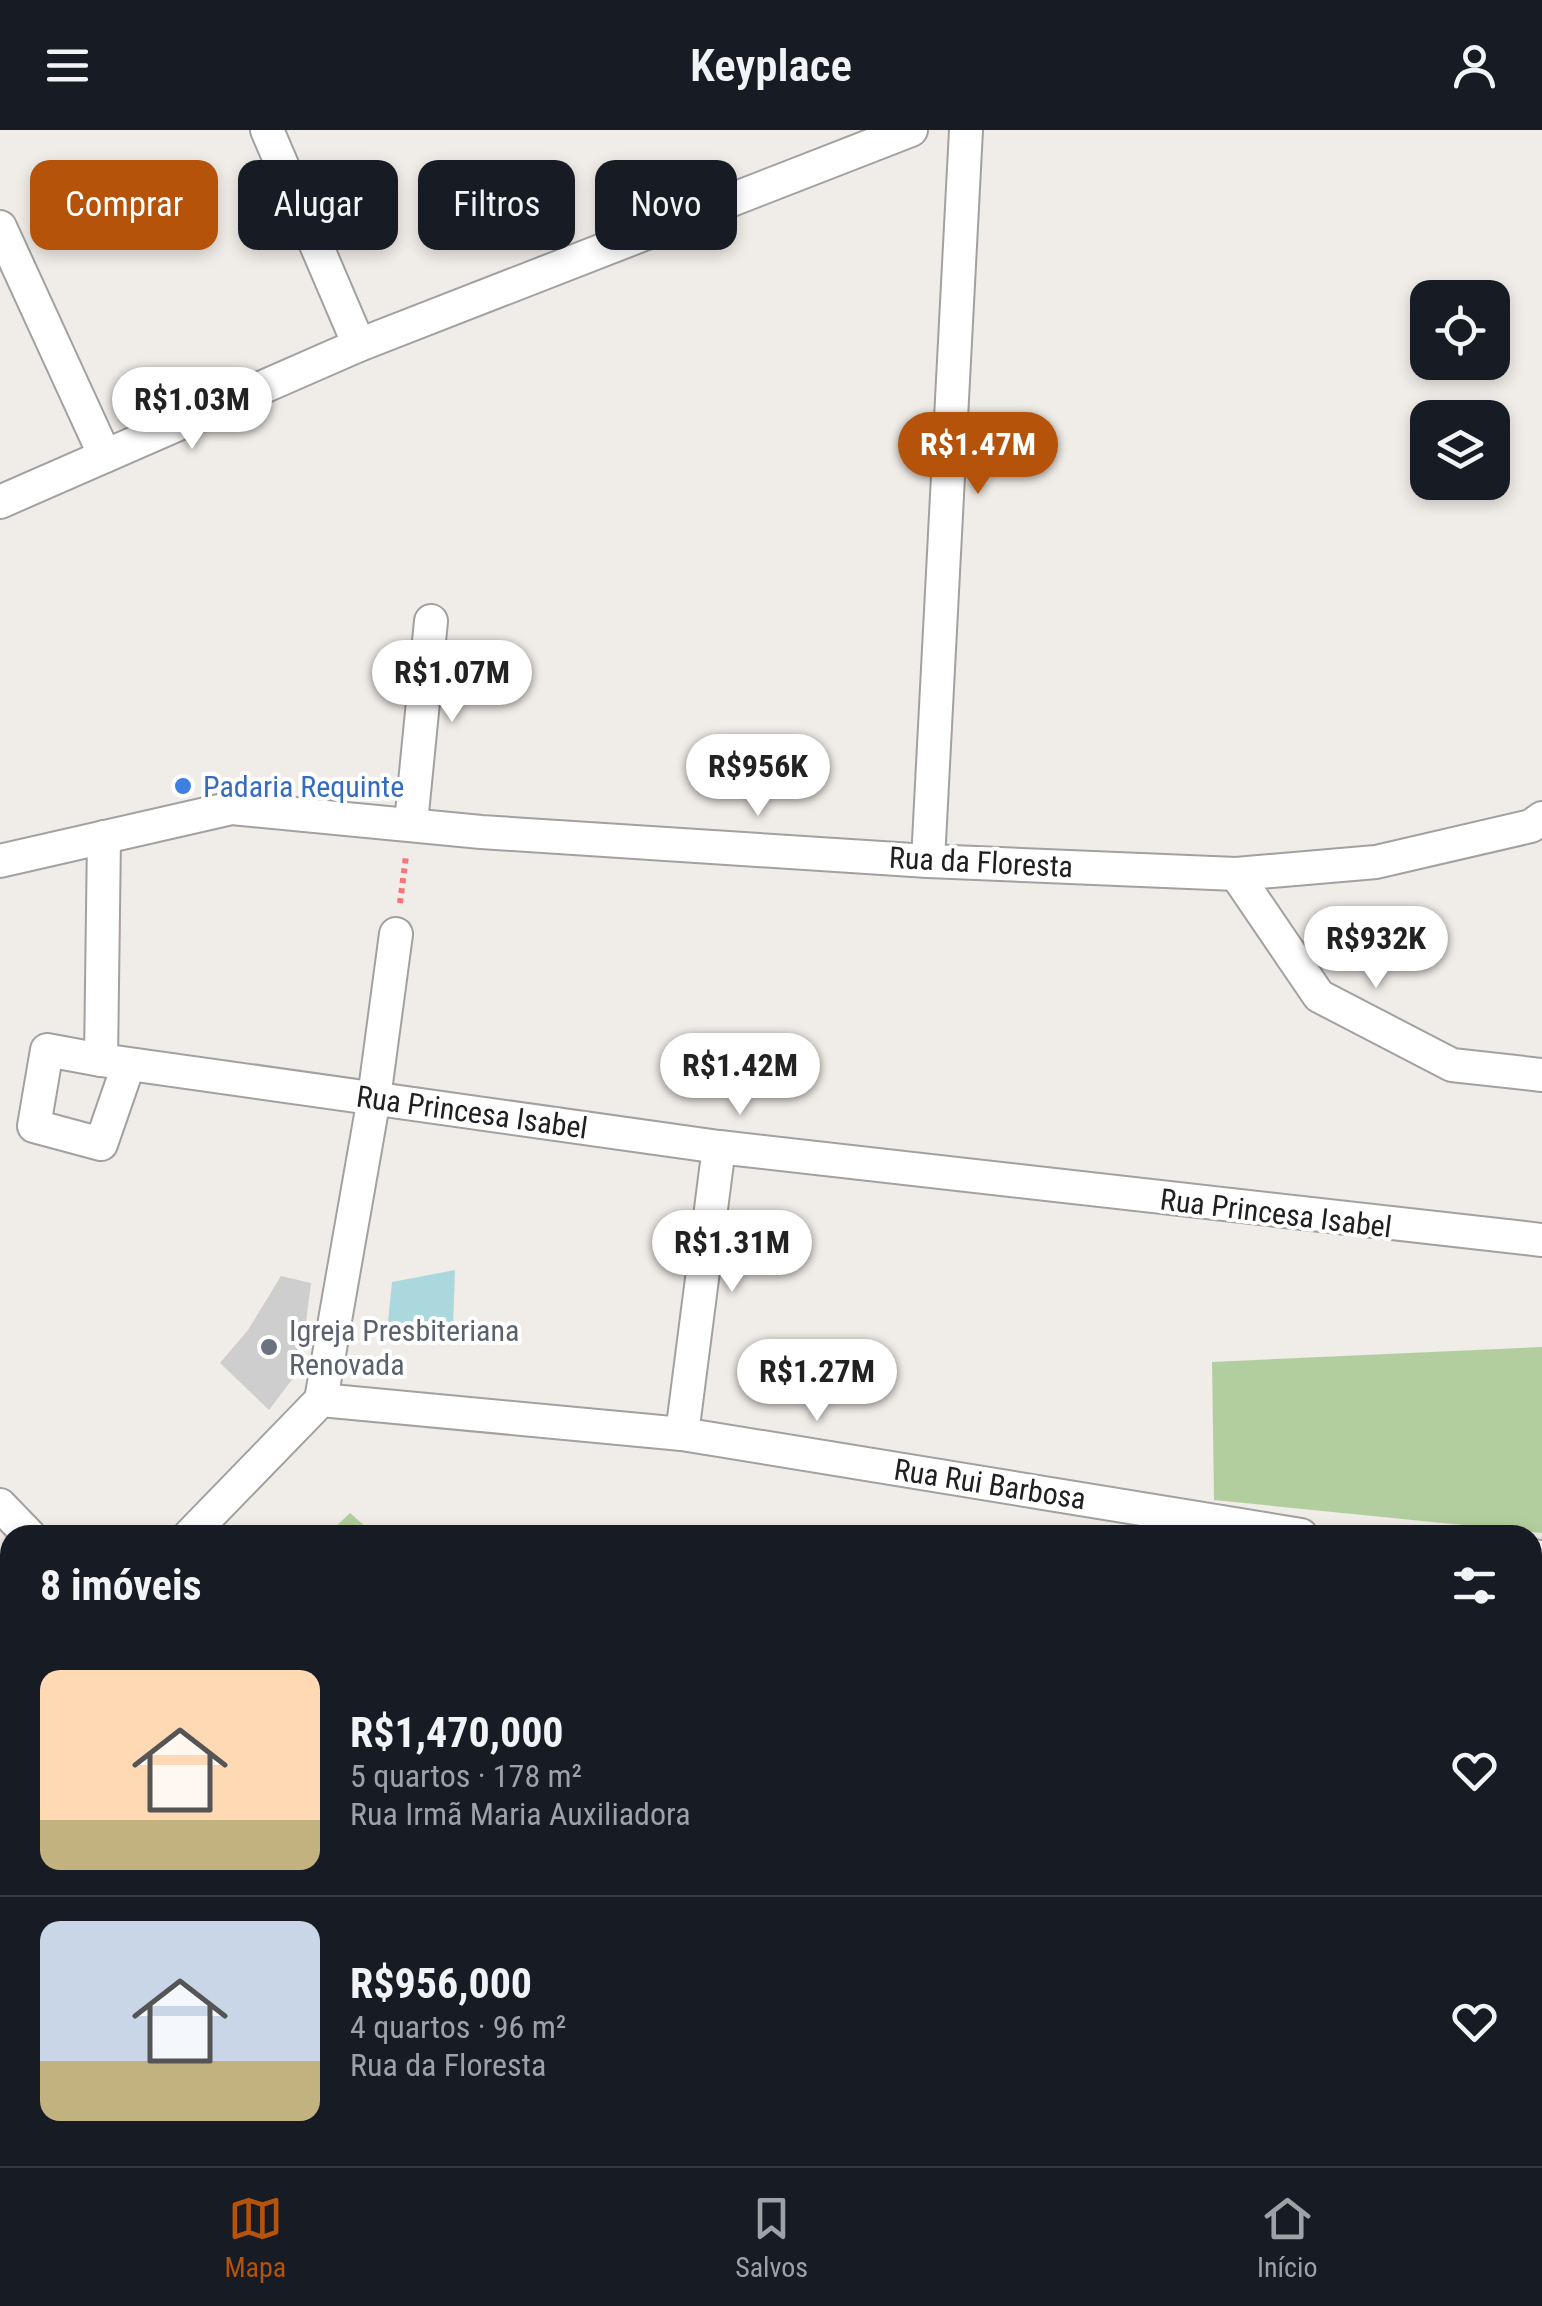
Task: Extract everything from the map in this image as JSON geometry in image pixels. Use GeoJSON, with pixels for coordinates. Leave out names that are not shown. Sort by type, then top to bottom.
{"type":"FeatureCollection","features":[{"type":"Feature","properties":{"kind":"street"},"geometry":{"type":"LineString","coordinates":[[0,502],[359,345],[911,130]]}},
{"type":"Feature","properties":{"kind":"street"},"geometry":{"type":"LineString","coordinates":[[928,861],[966,130]]}},
{"type":"Feature","properties":{"kind":"street"},"geometry":{"type":"LineString","coordinates":[[278,134],[359,345]]}},
{"type":"Feature","properties":{"kind":"street"},"geometry":{"type":"LineString","coordinates":[[0,227],[105,456]]}},
{"type":"Feature","properties":{"kind":"street"},"geometry":{"type":"LineString","coordinates":[[411,823],[431,621]]}},
{"type":"Feature","properties":{"kind":"street","name":"Rua da Floresta"},"geometry":{"type":"LineString","coordinates":[[0,861],[232,808],[481,832],[928,861],[1236,874],[1376,862],[1531,826],[1542,818]]}},
{"type":"Feature","properties":{"kind":"street","name":"Rua Princesa Isabel"},"geometry":{"type":"LineString","coordinates":[[104,837],[115,1063],[719,1148],[1542,1240]]}},
{"type":"Feature","properties":{"kind":"street"},"geometry":{"type":"LineString","coordinates":[[1236,874],[1319,996],[1452,1065],[1542,1076]]}},
{"type":"Feature","properties":{"kind":"street"},"geometry":{"type":"LineString","coordinates":[[200,1525],[322,1400],[374,1098],[396,934]]}},
{"type":"Feature","properties":{"kind":"street"},"geometry":{"type":"LineString","coordinates":[[682,1434],[719,1148]]}},
{"type":"Feature","properties":{"kind":"street","name":"Rua Rui Barbosa"},"geometry":{"type":"LineString","coordinates":[[322,1400],[682,1434],[1240,1525]]}},
{"type":"Feature","properties":{"kind":"street"},"geometry":{"type":"LineString","coordinates":[[0,1505],[20,1525]]}},
{"type":"Feature","properties":{"kind":"path"},"geometry":{"type":"LineString","coordinates":[[396,934],[411,823]]}},
{"type":"Feature","properties":{"kind":"shaded area","name":"Igreja Presbiteriana Renovada"},"geometry":{"type":"Polygon","coordinates":[[[281,1276],[311,1283],[300,1369],[269,1410],[220,1363],[248,1330],[281,1276]]]}},
{"type":"Feature","properties":{"kind":"green space"},"geometry":{"type":"Polygon","coordinates":[[[1542,1347],[1542,1525],[1462,1525],[1214,1500],[1212,1362],[1542,1347]]]}},
{"type":"Feature","properties":{"kind":"green space"},"geometry":{"type":"Polygon","coordinates":[[[350,1513],[364,1525],[337,1525],[350,1513]]]}},
{"type":"Feature","properties":{"kind":"water"},"geometry":{"type":"Polygon","coordinates":[[[455,1270],[453,1327],[388,1322],[392,1282],[455,1270]]]}},
{"type":"Feature","properties":{"kind":"place","name":"Padaria Requinte"},"geometry":{"type":"Point","coordinates":[183,786]}},
{"type":"Feature","properties":{"kind":"place","name":"Igreja Presbiteriana Renovada"},"geometry":{"type":"Point","coordinates":[269,1347]}}]}
